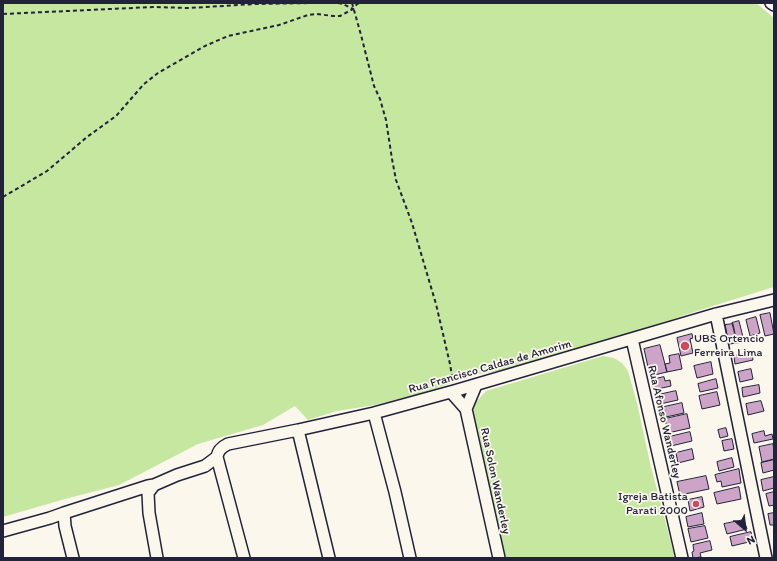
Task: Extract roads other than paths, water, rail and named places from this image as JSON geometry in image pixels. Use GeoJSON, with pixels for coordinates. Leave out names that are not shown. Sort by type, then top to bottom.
{"type":"FeatureCollection","features":[{"type":"Feature","properties":{"kind":"street","name":"Rua Francisco Caldas de Amorim"},"geometry":{"type":"LineString","coordinates":[[3,531],[50,518],[154,485],[177,475],[205,466],[217,457],[220,449],[228,444],[374,414],[716,314],[774,300]]}},
{"type":"Feature","properties":{"kind":"street"},"geometry":{"type":"LineString","coordinates":[[716,314],[766,558]]}},
{"type":"Feature","properties":{"kind":"street","name":"Rua Afonso Wanderley"},"geometry":{"type":"LineString","coordinates":[[632,339],[682,558]]}},
{"type":"Feature","properties":{"kind":"street"},"geometry":{"type":"LineString","coordinates":[[466,409],[476,385]]}},
{"type":"Feature","properties":{"kind":"street","name":"Rua Solon Wanderley"},"geometry":{"type":"LineString","coordinates":[[453,392],[466,409],[499,558]]}},
{"type":"Feature","properties":{"kind":"street"},"geometry":{"type":"LineString","coordinates":[[374,414],[395,492],[410,558]]}},
{"type":"Feature","properties":{"kind":"street"},"geometry":{"type":"LineString","coordinates":[[298,430],[329,558]]}},
{"type":"Feature","properties":{"kind":"street"},"geometry":{"type":"LineString","coordinates":[[217,457],[244,558]]}},
{"type":"Feature","properties":{"kind":"street"},"geometry":{"type":"LineString","coordinates":[[154,485],[148,493],[157,558]]}},
{"type":"Feature","properties":{"kind":"street"},"geometry":{"type":"LineString","coordinates":[[64,513],[65,526],[73,558]]}},
{"type":"Feature","properties":{"kind":"place","name":"UBS Ortencio Ferreira Lima"},"geometry":{"type":"Point","coordinates":[685,346]}},
{"type":"Feature","properties":{"kind":"place","name":"Igreja Batista Parati 2000"},"geometry":{"type":"Point","coordinates":[696,504]}}]}
